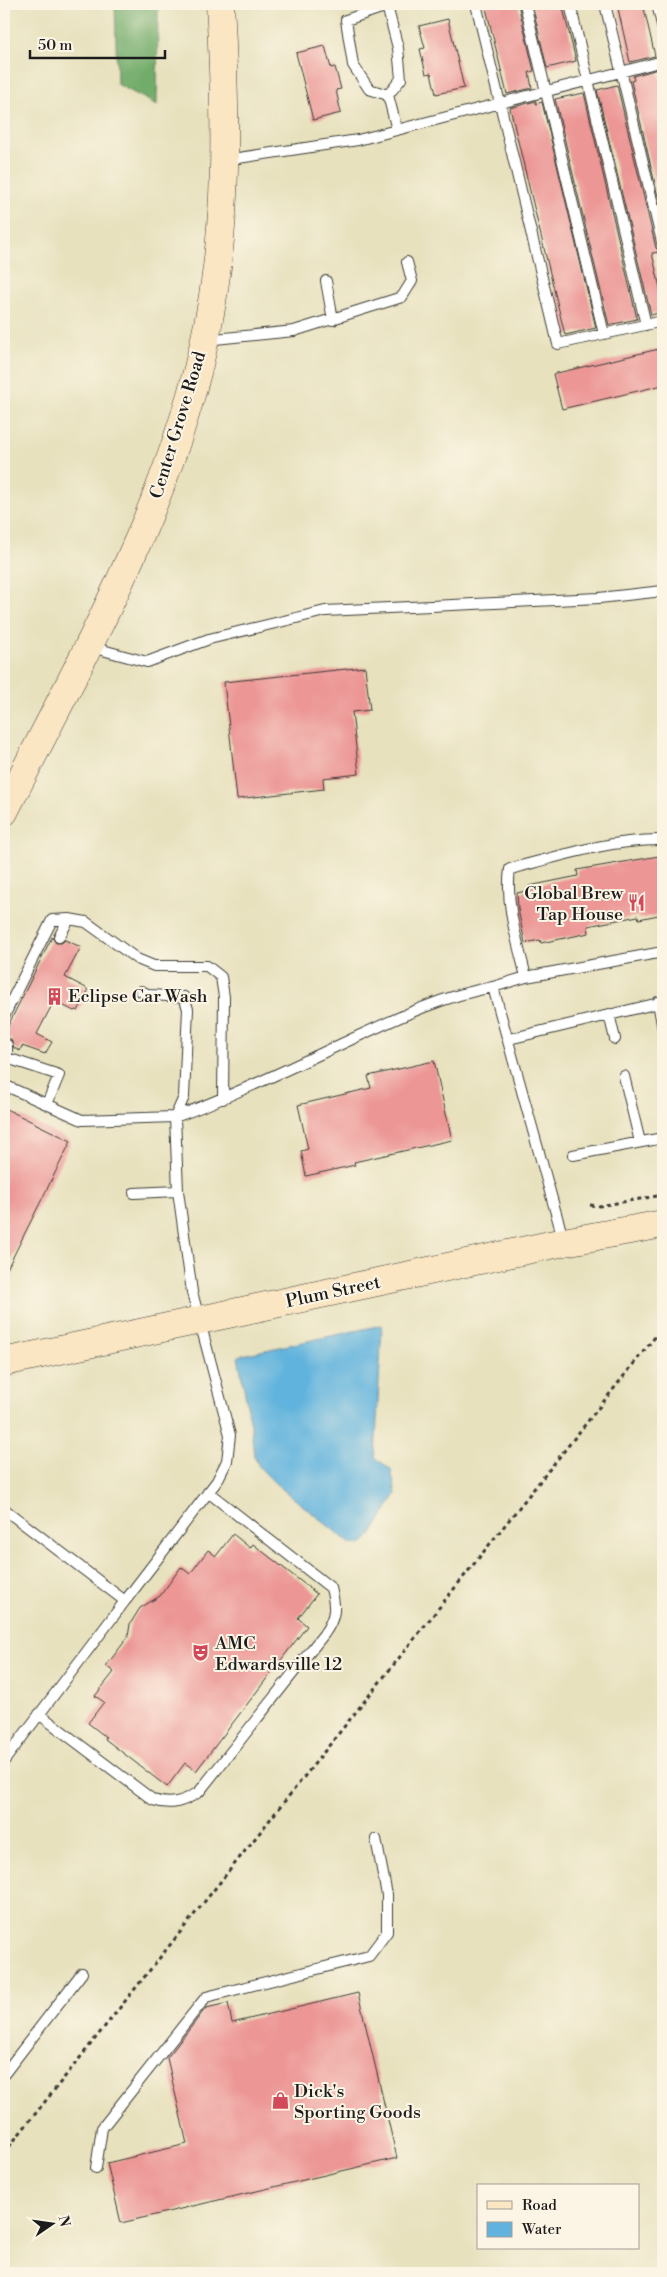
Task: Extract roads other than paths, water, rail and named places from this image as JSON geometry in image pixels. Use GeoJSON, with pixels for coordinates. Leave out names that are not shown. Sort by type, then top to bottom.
{"type":"FeatureCollection","features":[{"type":"Feature","properties":{"kind":"street","name":"Center Grove Road"},"geometry":{"type":"LineString","coordinates":[[4,812],[148,521],[172,457],[204,340],[216,271],[224,194],[220,4]]}},
{"type":"Feature","properties":{"kind":"street","name":"Plum Street"},"geometry":{"type":"LineString","coordinates":[[4,1362],[564,1242],[663,1224]]}},
{"type":"Feature","properties":{"kind":"lane"},"geometry":{"type":"LineString","coordinates":[[476,4],[558,344],[663,321]]}},
{"type":"Feature","properties":{"kind":"lane"},"geometry":{"type":"LineString","coordinates":[[526,4],[604,334]]}},
{"type":"Feature","properties":{"kind":"lane"},"geometry":{"type":"LineString","coordinates":[[570,4],[646,324]]}},
{"type":"Feature","properties":{"kind":"lane"},"geometry":{"type":"LineString","coordinates":[[605,4],[663,246]]}},
{"type":"Feature","properties":{"kind":"lane"},"geometry":{"type":"LineString","coordinates":[[657,4],[663,29]]}},
{"type":"Feature","properties":{"kind":"lane"},"geometry":{"type":"LineString","coordinates":[[388,6],[398,48],[401,79],[388,94],[369,89],[353,65],[346,20],[388,6]]}},
{"type":"Feature","properties":{"kind":"lane"},"geometry":{"type":"LineString","coordinates":[[224,160],[358,140],[663,61]]}},
{"type":"Feature","properties":{"kind":"lane"},"geometry":{"type":"LineString","coordinates":[[388,94],[397,130]]}},
{"type":"Feature","properties":{"kind":"lane"},"geometry":{"type":"LineString","coordinates":[[204,340],[294,330],[333,320],[402,297],[412,281],[407,262]]}},
{"type":"Feature","properties":{"kind":"lane"},"geometry":{"type":"LineString","coordinates":[[326,282],[333,320]]}},
{"type":"Feature","properties":{"kind":"lane"},"geometry":{"type":"LineString","coordinates":[[87,646],[147,662],[209,639],[325,611],[599,598],[663,591]]}},
{"type":"Feature","properties":{"kind":"lane"},"geometry":{"type":"LineString","coordinates":[[526,978],[511,909],[508,885],[510,869],[639,840],[663,840]]}},
{"type":"Feature","properties":{"kind":"lane"},"geometry":{"type":"LineString","coordinates":[[4,1016],[52,920],[86,922],[137,959],[154,966],[208,966],[220,977],[224,997],[223,1099]]}},
{"type":"Feature","properties":{"kind":"lane"},"geometry":{"type":"LineString","coordinates":[[59,937],[69,920]]}},
{"type":"Feature","properties":{"kind":"lane"},"geometry":{"type":"LineString","coordinates":[[4,1085],[82,1120],[175,1118],[223,1099],[421,1007],[464,992],[493,987],[526,978],[663,952]]}},
{"type":"Feature","properties":{"kind":"lane"},"geometry":{"type":"LineString","coordinates":[[493,987],[564,1242]]}},
{"type":"Feature","properties":{"kind":"lane"},"geometry":{"type":"LineString","coordinates":[[4,1761],[217,1481],[227,1461],[230,1435],[192,1292],[178,1191],[175,1118],[184,1097],[188,1009],[184,997],[150,995],[141,991]]}},
{"type":"Feature","properties":{"kind":"lane"},"geometry":{"type":"LineString","coordinates":[[509,1039],[661,1002],[663,1030]]}},
{"type":"Feature","properties":{"kind":"lane"},"geometry":{"type":"LineString","coordinates":[[609,1014],[615,1039]]}},
{"type":"Feature","properties":{"kind":"lane"},"geometry":{"type":"LineString","coordinates":[[7,1045],[5,1059],[59,1075],[47,1104]]}},
{"type":"Feature","properties":{"kind":"lane"},"geometry":{"type":"LineString","coordinates":[[624,1076],[640,1142]]}},
{"type":"Feature","properties":{"kind":"lane"},"geometry":{"type":"LineString","coordinates":[[573,1155],[663,1138]]}},
{"type":"Feature","properties":{"kind":"lane"},"geometry":{"type":"LineString","coordinates":[[134,1193],[178,1191]]}},
{"type":"Feature","properties":{"kind":"lane"},"geometry":{"type":"LineString","coordinates":[[39,1714],[153,1800],[166,1805],[186,1800],[199,1792],[324,1634],[333,1621],[335,1603],[330,1588],[208,1492]]}},
{"type":"Feature","properties":{"kind":"lane"},"geometry":{"type":"LineString","coordinates":[[4,1509],[125,1601]]}},
{"type":"Feature","properties":{"kind":"lane"},"geometry":{"type":"LineString","coordinates":[[96,2168],[102,2128],[206,1997],[370,1956],[387,1932],[387,1895],[376,1839]]}},
{"type":"Feature","properties":{"kind":"lane"},"geometry":{"type":"LineString","coordinates":[[4,2074],[82,1973]]}},
{"type":"Feature","properties":{"kind":"water"},"geometry":{"type":"Polygon","coordinates":[[[382,1325],[375,1457],[391,1470],[396,1494],[371,1536],[361,1545],[351,1544],[276,1484],[260,1468],[254,1456],[251,1426],[238,1356],[382,1325]]]}},
{"type":"Feature","properties":{"kind":"place","name":"Global Brew Tap House"},"geometry":{"type":"Point","coordinates":[637,903]}},
{"type":"Feature","properties":{"kind":"place","name":"Eclipse Car Wash"},"geometry":{"type":"Point","coordinates":[54,996]}},
{"type":"Feature","properties":{"kind":"place","name":"AMC Edwardsville 12"},"geometry":{"type":"Point","coordinates":[201,1653]}},
{"type":"Feature","properties":{"kind":"place","name":"Dick's Sporting Goods"},"geometry":{"type":"Point","coordinates":[280,2101]}}]}
